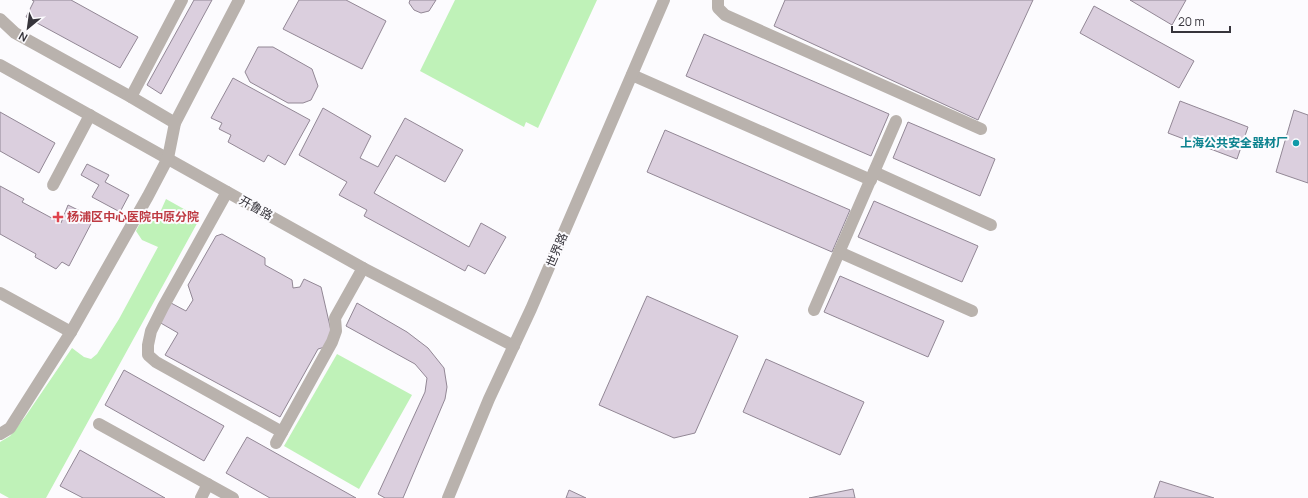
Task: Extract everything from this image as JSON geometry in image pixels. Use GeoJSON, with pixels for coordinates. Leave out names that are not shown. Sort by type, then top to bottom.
{"type":"FeatureCollection","features":[{"type":"Feature","properties":{"kind":"street"},"geometry":{"type":"LineString","coordinates":[[131,97],[182,0]]}},
{"type":"Feature","properties":{"kind":"street"},"geometry":{"type":"LineString","coordinates":[[0,434],[10,428],[71,332],[168,158],[176,123],[239,0]]}},
{"type":"Feature","properties":{"kind":"street","name":"世界路"},"geometry":{"type":"LineString","coordinates":[[448,498],[489,399],[534,302],[664,0]]}},
{"type":"Feature","properties":{"kind":"street"},"geometry":{"type":"LineString","coordinates":[[718,0],[718,8],[725,15],[981,129]]}},
{"type":"Feature","properties":{"kind":"street"},"geometry":{"type":"LineString","coordinates":[[0,19],[15,33],[176,123]]}},
{"type":"Feature","properties":{"kind":"street","name":"开鲁路"},"geometry":{"type":"LineString","coordinates":[[0,65],[363,268],[514,346]]}},
{"type":"Feature","properties":{"kind":"street"},"geometry":{"type":"LineString","coordinates":[[632,75],[991,225]]}},
{"type":"Feature","properties":{"kind":"street"},"geometry":{"type":"LineString","coordinates":[[53,185],[90,116]]}},
{"type":"Feature","properties":{"kind":"street"},"geometry":{"type":"LineString","coordinates":[[814,310],[896,121]]}},
{"type":"Feature","properties":{"kind":"street"},"geometry":{"type":"LineString","coordinates":[[227,192],[162,307],[151,331],[148,345],[148,355],[156,362],[282,432]]}},
{"type":"Feature","properties":{"kind":"street"},"geometry":{"type":"LineString","coordinates":[[839,252],[972,311]]}},
{"type":"Feature","properties":{"kind":"street"},"geometry":{"type":"LineString","coordinates":[[276,443],[332,342],[336,331],[335,318],[363,268]]}},
{"type":"Feature","properties":{"kind":"street"},"geometry":{"type":"LineString","coordinates":[[0,293],[71,332]]}},
{"type":"Feature","properties":{"kind":"street"},"geometry":{"type":"LineString","coordinates":[[99,424],[233,498]]}},
{"type":"Feature","properties":{"kind":"street"},"geometry":{"type":"LineString","coordinates":[[201,498],[208,484]]}},
{"type":"Feature","properties":{"kind":"green space"},"geometry":{"type":"Polygon","coordinates":[[[455,0],[597,0],[538,128],[526,122],[524,127],[420,71],[455,0]]]}},
{"type":"Feature","properties":{"kind":"green space"},"geometry":{"type":"Polygon","coordinates":[[[166,199],[200,218],[46,498],[9,498],[0,493],[0,442],[10,436],[25,417],[72,348],[84,357],[91,359],[97,354],[119,319],[158,247],[142,240],[136,231],[145,213],[158,217],[166,199]]]}},
{"type":"Feature","properties":{"kind":"green space"},"geometry":{"type":"Polygon","coordinates":[[[337,354],[412,395],[359,489],[284,446],[337,354]]]}},
{"type":"Feature","properties":{"kind":"building"},"geometry":{"type":"Polygon","coordinates":[[[32,0],[71,0],[138,37],[120,68],[26,17],[34,1],[32,0]]]}},
{"type":"Feature","properties":{"kind":"building"},"geometry":{"type":"Polygon","coordinates":[[[194,0],[212,0],[161,94],[147,85],[194,0]]]}},
{"type":"Feature","properties":{"kind":"building"},"geometry":{"type":"Polygon","coordinates":[[[299,0],[346,0],[386,21],[362,69],[283,29],[299,0]]]}},
{"type":"Feature","properties":{"kind":"building"},"geometry":{"type":"Polygon","coordinates":[[[410,0],[436,0],[429,11],[421,13],[414,10],[409,3],[410,0]]]}},
{"type":"Feature","properties":{"kind":"building"},"geometry":{"type":"Polygon","coordinates":[[[785,0],[1033,0],[978,120],[774,26],[785,0]]]}},
{"type":"Feature","properties":{"kind":"building"},"geometry":{"type":"Polygon","coordinates":[[[1130,0],[1186,0],[1172,25],[1130,0]]]}},
{"type":"Feature","properties":{"kind":"building"},"geometry":{"type":"Polygon","coordinates":[[[1094,6],[1194,61],[1179,88],[1080,33],[1094,6]]]}},
{"type":"Feature","properties":{"kind":"building"},"geometry":{"type":"Polygon","coordinates":[[[704,34],[889,114],[871,156],[686,76],[704,34]]]}},
{"type":"Feature","properties":{"kind":"building"},"geometry":{"type":"Polygon","coordinates":[[[258,47],[273,47],[312,69],[318,86],[311,100],[303,103],[288,103],[250,82],[245,72],[258,47]]]}},
{"type":"Feature","properties":{"kind":"building"},"geometry":{"type":"Polygon","coordinates":[[[233,78],[310,120],[285,165],[268,155],[264,162],[228,142],[231,135],[219,129],[222,123],[211,118],[233,78]]]}},
{"type":"Feature","properties":{"kind":"building"},"geometry":{"type":"Polygon","coordinates":[[[1180,101],[1248,127],[1237,159],[1168,133],[1180,101]]]}},
{"type":"Feature","properties":{"kind":"building"},"geometry":{"type":"Polygon","coordinates":[[[323,108],[371,136],[360,158],[378,167],[405,118],[463,150],[445,182],[396,155],[374,193],[469,247],[481,223],[506,237],[485,274],[468,265],[465,271],[364,216],[367,210],[339,195],[347,182],[299,155],[323,108]]]}},
{"type":"Feature","properties":{"kind":"building","name":"上海公共安全器材厂"},"geometry":{"type":"Polygon","coordinates":[[[1294,110],[1308,115],[1308,183],[1276,172],[1294,110]]]}},
{"type":"Feature","properties":{"kind":"building"},"geometry":{"type":"Polygon","coordinates":[[[0,112],[55,143],[39,173],[0,151],[0,112]]]}},
{"type":"Feature","properties":{"kind":"building"},"geometry":{"type":"Polygon","coordinates":[[[908,122],[995,159],[980,196],[893,158],[908,122]]]}},
{"type":"Feature","properties":{"kind":"building"},"geometry":{"type":"Polygon","coordinates":[[[665,130],[850,210],[832,252],[647,172],[665,130]]]}},
{"type":"Feature","properties":{"kind":"building"},"geometry":{"type":"Polygon","coordinates":[[[87,164],[109,175],[105,182],[129,195],[120,212],[92,197],[99,185],[81,175],[87,164]]]}},
{"type":"Feature","properties":{"kind":"building"},"geometry":{"type":"Polygon","coordinates":[[[0,186],[24,199],[22,202],[61,223],[68,205],[94,218],[69,266],[62,262],[56,269],[35,257],[36,254],[0,234],[0,186]]]}},
{"type":"Feature","properties":{"kind":"building"},"geometry":{"type":"Polygon","coordinates":[[[874,201],[978,246],[962,282],[858,237],[874,201]]]}},
{"type":"Feature","properties":{"kind":"building"},"geometry":{"type":"Polygon","coordinates":[[[222,234],[265,258],[265,265],[292,280],[293,288],[300,287],[304,279],[321,287],[332,335],[325,347],[318,349],[280,417],[165,355],[178,333],[159,322],[171,303],[186,311],[193,300],[188,285],[216,236],[222,234]]]}},
{"type":"Feature","properties":{"kind":"building"},"geometry":{"type":"Polygon","coordinates":[[[840,276],[944,321],[928,357],[824,312],[840,276]]]}},
{"type":"Feature","properties":{"kind":"building"},"geometry":{"type":"Polygon","coordinates":[[[647,296],[738,336],[695,433],[674,438],[599,405],[647,296]]]}},
{"type":"Feature","properties":{"kind":"building"},"geometry":{"type":"Polygon","coordinates":[[[357,303],[407,332],[428,348],[444,368],[447,387],[445,399],[403,498],[385,498],[378,494],[425,392],[427,378],[415,364],[346,326],[357,303]]]}},
{"type":"Feature","properties":{"kind":"building"},"geometry":{"type":"Polygon","coordinates":[[[766,359],[864,402],[840,455],[743,412],[766,359]]]}},
{"type":"Feature","properties":{"kind":"building"},"geometry":{"type":"Polygon","coordinates":[[[124,370],[224,426],[204,461],[105,405],[124,370]]]}},
{"type":"Feature","properties":{"kind":"building"},"geometry":{"type":"Polygon","coordinates":[[[247,437],[356,498],[270,498],[226,473],[247,437]]]}},
{"type":"Feature","properties":{"kind":"building"},"geometry":{"type":"Polygon","coordinates":[[[80,450],[165,498],[83,498],[60,486],[80,450]]]}},
{"type":"Feature","properties":{"kind":"building"},"geometry":{"type":"Polygon","coordinates":[[[1160,481],[1214,498],[1154,498],[1160,481]]]}},
{"type":"Feature","properties":{"kind":"building"},"geometry":{"type":"Polygon","coordinates":[[[853,489],[855,498],[809,498],[853,489]]]}},
{"type":"Feature","properties":{"kind":"building"},"geometry":{"type":"Polygon","coordinates":[[[569,490],[586,498],[566,498],[569,490]]]}},
{"type":"Feature","properties":{"kind":"place","name":"上海公共安全器材厂"},"geometry":{"type":"Point","coordinates":[1296,143]}},
{"type":"Feature","properties":{"kind":"place","name":"杨浦区中心医院中原分院"},"geometry":{"type":"Point","coordinates":[58,217]}}]}
